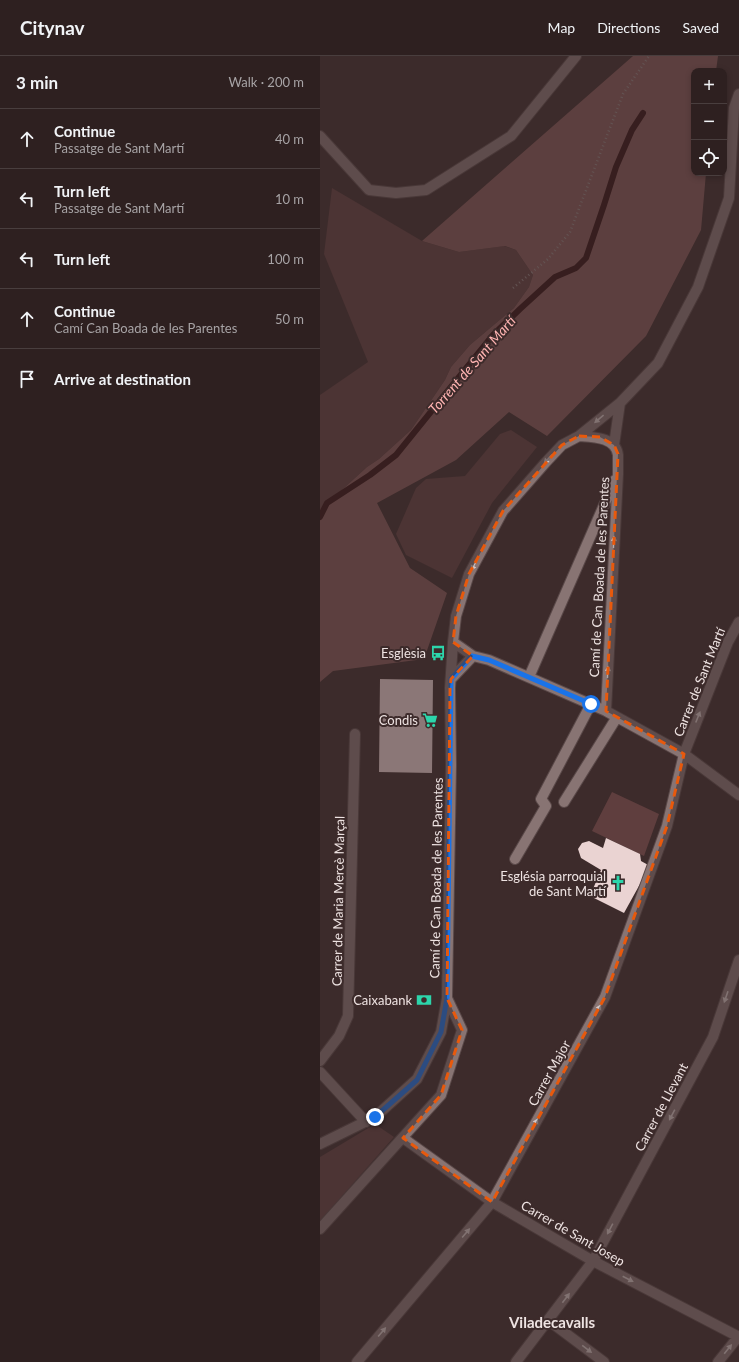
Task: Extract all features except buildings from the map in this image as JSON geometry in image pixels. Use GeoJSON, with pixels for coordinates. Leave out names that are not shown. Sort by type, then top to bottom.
{"type":"FeatureCollection","features":[{"type":"Feature","properties":{"kind":"street"},"geometry":{"type":"LineString","coordinates":[[320,136],[369,190],[396,193],[426,190],[511,136],[576,56]]}},
{"type":"Feature","properties":{"kind":"street","name":"Camí de Can Boada de les Parentes"},"geometry":{"type":"LineString","coordinates":[[320,1229],[441,1095],[462,1030],[447,998],[451,679],[456,616],[469,574],[503,512],[562,445],[579,436],[620,403],[658,362],[698,287],[729,198],[734,108],[739,94]]}},
{"type":"Feature","properties":{"kind":"street","name":"Camí de Can Boada de les Parentes"},"geometry":{"type":"LineString","coordinates":[[606,711],[618,474],[618,454],[614,445],[620,403]]}},
{"type":"Feature","properties":{"kind":"street"},"geometry":{"type":"LineString","coordinates":[[579,436],[600,437],[614,445]]}},
{"type":"Feature","properties":{"kind":"street"},"geometry":{"type":"LineString","coordinates":[[529,677],[618,474]]}},
{"type":"Feature","properties":{"kind":"street","name":"Carrer de Sant Martí"},"geometry":{"type":"LineString","coordinates":[[684,754],[728,642],[739,622]]}},
{"type":"Feature","properties":{"kind":"street"},"geometry":{"type":"LineString","coordinates":[[453,642],[472,656],[489,660],[606,711],[684,754],[739,795]]}},
{"type":"Feature","properties":{"kind":"street"},"geometry":{"type":"LineString","coordinates":[[451,679],[472,656]]}},
{"type":"Feature","properties":{"kind":"street"},"geometry":{"type":"LineString","coordinates":[[515,859],[546,806],[541,799],[591,704]]}},
{"type":"Feature","properties":{"kind":"street"},"geometry":{"type":"LineString","coordinates":[[564,802],[617,717]]}},
{"type":"Feature","properties":{"kind":"street","name":"Carrer de Maria Mercè Marçal"},"geometry":{"type":"LineString","coordinates":[[320,1061],[339,1036],[348,1016],[355,734]]}},
{"type":"Feature","properties":{"kind":"street","name":"Carrer Major"},"geometry":{"type":"LineString","coordinates":[[357,1362],[492,1202],[605,997],[667,826],[684,754]]}},
{"type":"Feature","properties":{"kind":"street","name":"Carrer de Llevant"},"geometry":{"type":"LineString","coordinates":[[516,1362],[593,1261],[713,1037],[739,960]]}},
{"type":"Feature","properties":{"kind":"street"},"geometry":{"type":"LineString","coordinates":[[320,1144],[375,1117],[417,1080],[441,1032],[447,998]]}},
{"type":"Feature","properties":{"kind":"street"},"geometry":{"type":"LineString","coordinates":[[320,1072],[366,1122]]}},
{"type":"Feature","properties":{"kind":"street","name":"Carrer de Sant Josep"},"geometry":{"type":"LineString","coordinates":[[403,1138],[492,1202],[593,1261],[739,1337]]}},
{"type":"Feature","properties":{"kind":"street"},"geometry":{"type":"LineString","coordinates":[[548,1320],[604,1362]]}},
{"type":"Feature","properties":{"kind":"street"},"geometry":{"type":"LineString","coordinates":[[718,1362],[739,1337]]}},
{"type":"Feature","properties":{"kind":"path"},"geometry":{"type":"LineString","coordinates":[[513,288],[548,259],[570,232],[623,94],[649,56]]}},
{"type":"Feature","properties":{"kind":"highlighted area"},"geometry":{"type":"Polygon","coordinates":[[[579,436],[600,437],[614,445],[618,454],[606,711],[684,754],[667,826],[605,997],[492,1202],[403,1138],[441,1095],[462,1030],[447,998],[450,688],[451,679],[473,656],[453,642],[456,616],[469,574],[503,511],[562,445],[579,436]]]}},
{"type":"Feature","properties":{"kind":"shaded area"},"geometry":{"type":"Polygon","coordinates":[[[633,56],[718,56],[716,68],[691,68],[691,176],[706,176],[701,230],[646,336],[547,436],[509,412],[456,460],[377,503],[410,568],[447,593],[424,659],[333,671],[320,682],[320,510],[367,467],[379,459],[411,430],[445,380],[451,367],[470,345],[514,308],[529,287],[533,275],[516,250],[505,246],[459,252],[422,241],[633,56]]]}},
{"type":"Feature","properties":{"kind":"shaded area"},"geometry":{"type":"Polygon","coordinates":[[[332,188],[422,241],[459,252],[504,246],[516,250],[533,275],[529,287],[514,308],[470,345],[451,367],[445,380],[411,430],[379,459],[367,467],[320,510],[320,395],[368,362],[324,254],[332,188]]]}},
{"type":"Feature","properties":{"kind":"shaded area"},"geometry":{"type":"Polygon","coordinates":[[[511,430],[537,447],[492,503],[452,578],[406,555],[396,534],[416,488],[426,479],[465,476],[500,434],[511,430]]]}},
{"type":"Feature","properties":{"kind":"shaded area"},"geometry":{"type":"Polygon","coordinates":[[[612,792],[659,814],[644,856],[592,831],[612,792]]]}},
{"type":"Feature","properties":{"kind":"shaded area"},"geometry":{"type":"Polygon","coordinates":[[[375,1124],[394,1137],[320,1221],[320,1157],[375,1124]]]}},
{"type":"Feature","properties":{"kind":"waterway","name":"Torrent de Sant Martí"},"geometry":{"type":"LineString","coordinates":[[320,517],[327,503],[370,475],[396,455],[493,335],[555,277],[576,268],[586,258],[616,167],[632,130],[643,113]]}},
{"type":"Feature","properties":{"kind":"place","name":"Esglèsia"},"geometry":{"type":"Point","coordinates":[438,653]}},
{"type":"Feature","properties":{"kind":"place","name":"Condis"},"geometry":{"type":"Point","coordinates":[430,720]}},
{"type":"Feature","properties":{"kind":"place","name":"Església parroquial de Sant Martí"},"geometry":{"type":"Point","coordinates":[618,883]}},
{"type":"Feature","properties":{"kind":"place","name":"Caixabank"},"geometry":{"type":"Point","coordinates":[424,1000]}},
{"type":"Feature","properties":{"kind":"district","name":"Viladecavalls"},"geometry":{"type":"Point","coordinates":[552,1323]}},
{"type":"Feature","properties":{"kind":"route"},"geometry":{"type":"LineString","coordinates":[[375,1117],[417,1080],[441,1032],[447,998],[451,679],[472,656],[489,660],[591,704]]}}]}
